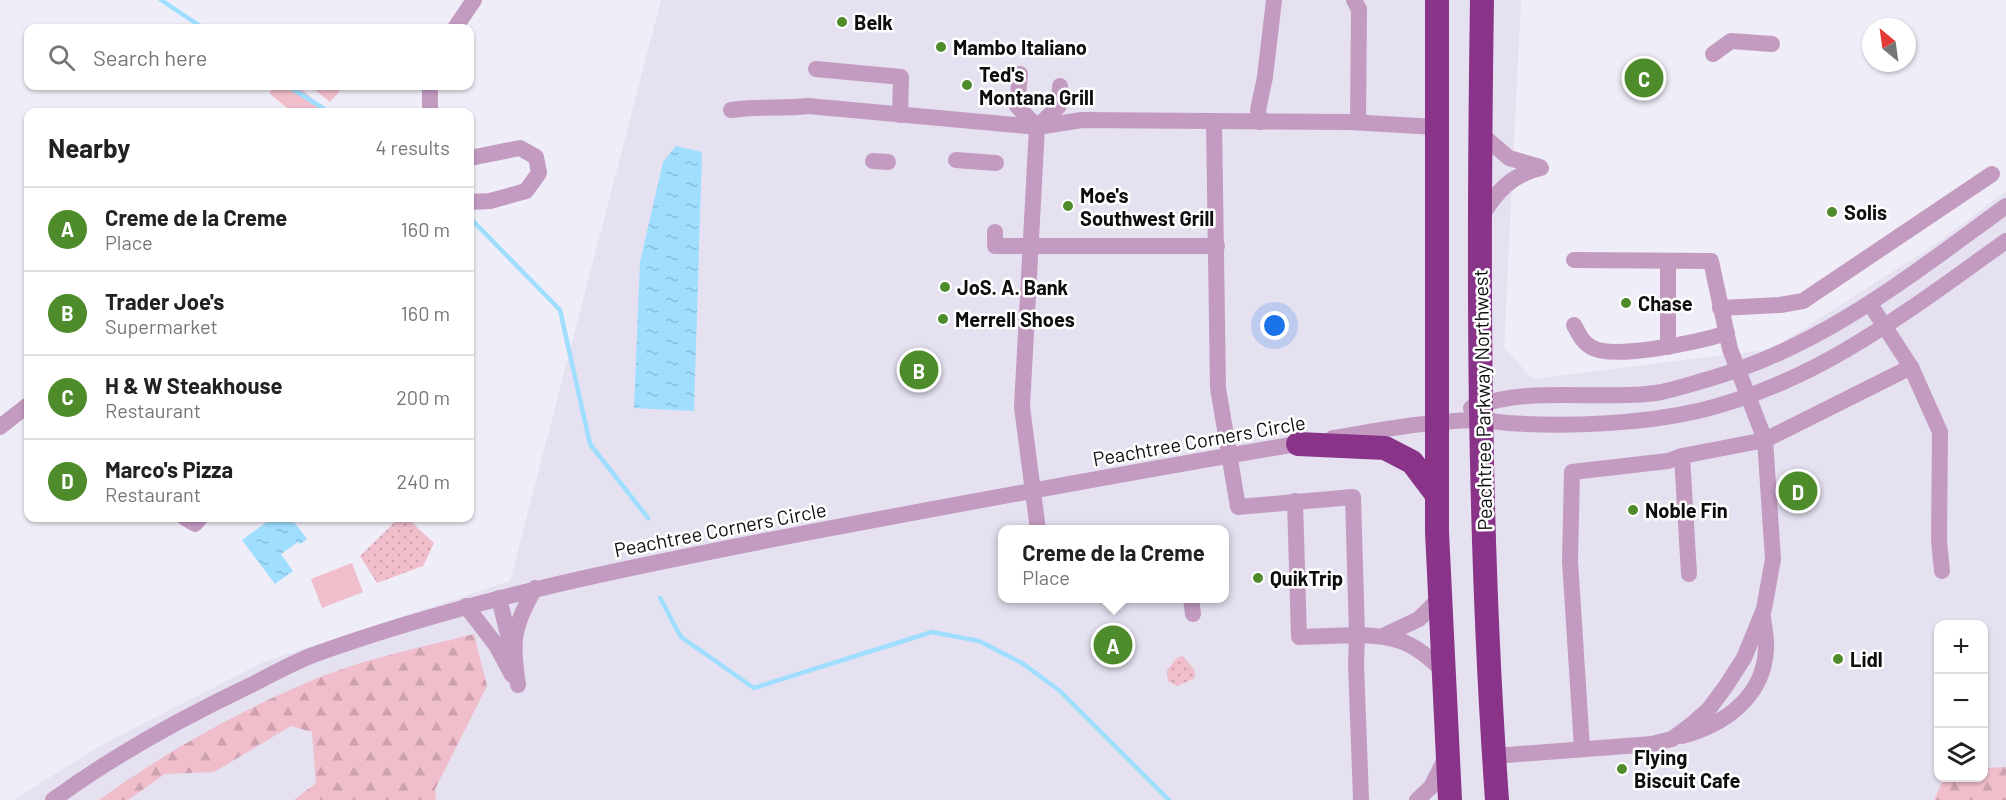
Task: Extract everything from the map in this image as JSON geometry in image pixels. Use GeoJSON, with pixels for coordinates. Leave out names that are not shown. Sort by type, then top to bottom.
{"type":"FeatureCollection","features":[{"type":"Feature","properties":{"kind":"highway"},"geometry":{"type":"LineString","coordinates":[[1437,0],[1435,127],[1437,495],[1450,800]]}},
{"type":"Feature","properties":{"kind":"highway","name":"Peachtree Parkway Northwest"},"geometry":{"type":"LineString","coordinates":[[1482,0],[1479,220],[1481,412],[1486,629],[1497,800]]}},
{"type":"Feature","properties":{"kind":"highway"},"geometry":{"type":"LineString","coordinates":[[1298,444],[1385,448],[1412,462],[1437,495]]}},
{"type":"Feature","properties":{"kind":"street"},"geometry":{"type":"LineString","coordinates":[[458,24],[474,0]]}},
{"type":"Feature","properties":{"kind":"street"},"geometry":{"type":"LineString","coordinates":[[1260,122],[1258,110],[1266,77],[1275,0]]}},
{"type":"Feature","properties":{"kind":"street"},"geometry":{"type":"LineString","coordinates":[[1354,0],[1359,9],[1358,122]]}},
{"type":"Feature","properties":{"kind":"street"},"geometry":{"type":"LineString","coordinates":[[1713,54],[1731,41],[1772,44]]}},
{"type":"Feature","properties":{"kind":"street"},"geometry":{"type":"LineString","coordinates":[[816,69],[902,77],[900,115]]}},
{"type":"Feature","properties":{"kind":"street"},"geometry":{"type":"LineString","coordinates":[[1020,74],[1017,106],[1037,127]]}},
{"type":"Feature","properties":{"kind":"street"},"geometry":{"type":"LineString","coordinates":[[1037,525],[1022,407],[1037,127],[1059,106],[1060,86]]}},
{"type":"Feature","properties":{"kind":"street"},"geometry":{"type":"LineString","coordinates":[[430,90],[430,108]]}},
{"type":"Feature","properties":{"kind":"street"},"geometry":{"type":"LineString","coordinates":[[731,110],[753,107],[808,106],[1037,127],[1082,120],[1358,122],[1435,127]]}},
{"type":"Feature","properties":{"kind":"street"},"geometry":{"type":"LineString","coordinates":[[1214,122],[1218,388],[1238,507],[1353,497],[1361,800]]}},
{"type":"Feature","properties":{"kind":"street"},"geometry":{"type":"LineString","coordinates":[[1479,220],[1499,189],[1525,171],[1541,168],[1509,158],[1481,134]]}},
{"type":"Feature","properties":{"kind":"street"},"geometry":{"type":"LineString","coordinates":[[474,157],[520,148],[536,157],[539,173],[526,191],[490,201],[474,202]]}},
{"type":"Feature","properties":{"kind":"street"},"geometry":{"type":"LineString","coordinates":[[956,160],[996,163]]}},
{"type":"Feature","properties":{"kind":"street"},"geometry":{"type":"LineString","coordinates":[[1720,308],[1780,305],[1803,301],[1992,174]]}},
{"type":"Feature","properties":{"kind":"street","name":"Peachtree Corners Circle"},"geometry":{"type":"LineString","coordinates":[[53,800],[75,784],[194,713],[310,656],[466,606],[535,588],[1031,491],[1228,455],[1436,421],[1481,412],[1511,396],[1656,393],[1737,371],[1814,338],[1870,304],[2006,206]]}},
{"type":"Feature","properties":{"kind":"street"},"geometry":{"type":"LineString","coordinates":[[995,232],[994,246],[1032,245],[1082,248],[1217,246]]}},
{"type":"Feature","properties":{"kind":"street","name":"Peachtree Corners Circle"},"geometry":{"type":"LineString","coordinates":[[1481,412],[1509,423],[1636,420],[1698,411],[1748,396],[1812,371],[1886,327],[2006,241]]}},
{"type":"Feature","properties":{"kind":"street"},"geometry":{"type":"LineString","coordinates":[[1574,260],[1711,261],[1720,308],[1737,371],[1765,440],[1773,559],[1762,612],[1744,658],[1726,686],[1709,709],[1672,739]]}},
{"type":"Feature","properties":{"kind":"street"},"geometry":{"type":"LineString","coordinates":[[1668,261],[1668,347]]}},
{"type":"Feature","properties":{"kind":"street"},"geometry":{"type":"LineString","coordinates":[[1870,304],[1911,368],[1940,432],[1939,541],[1942,571]]}},
{"type":"Feature","properties":{"kind":"street"},"geometry":{"type":"LineString","coordinates":[[1574,325],[1581,339],[1592,348],[1606,352],[1688,345],[1726,333]]}},
{"type":"Feature","properties":{"kind":"street"},"geometry":{"type":"LineString","coordinates":[[1582,748],[1570,561],[1572,472],[1668,461],[1682,456],[1765,440],[1911,368]]}},
{"type":"Feature","properties":{"kind":"street"},"geometry":{"type":"LineString","coordinates":[[0,427],[24,408]]}},
{"type":"Feature","properties":{"kind":"street"},"geometry":{"type":"LineString","coordinates":[[1682,456],[1689,574]]}},
{"type":"Feature","properties":{"kind":"street"},"geometry":{"type":"LineString","coordinates":[[1295,501],[1299,637],[1382,636],[1411,643],[1443,671]]}},
{"type":"Feature","properties":{"kind":"street"},"geometry":{"type":"LineString","coordinates":[[512,651],[523,610],[535,588]]}},
{"type":"Feature","properties":{"kind":"street"},"geometry":{"type":"LineString","coordinates":[[1382,636],[1419,619],[1441,597]]}},
{"type":"Feature","properties":{"kind":"street"},"geometry":{"type":"LineString","coordinates":[[466,606],[495,645],[518,685],[499,598]]}},
{"type":"Feature","properties":{"kind":"street"},"geometry":{"type":"LineString","coordinates":[[1494,756],[1652,744],[1704,730],[1724,720],[1744,704],[1760,678],[1767,650],[1762,612]]}},
{"type":"Feature","properties":{"kind":"street"},"geometry":{"type":"LineString","coordinates":[[1417,800],[1431,787],[1447,756]]}},
{"type":"Feature","properties":{"kind":"shaded area"},"geometry":{"type":"Polygon","coordinates":[[[661,0],[1521,0],[1504,348],[1533,379],[1772,349],[1936,244],[2006,191],[2006,800],[13,800],[107,742],[264,662],[510,581],[661,0]]]}},
{"type":"Feature","properties":{"kind":"green space"},"geometry":{"type":"Polygon","coordinates":[[[272,90],[302,90],[324,108],[287,108],[269,93],[272,90]]]}},
{"type":"Feature","properties":{"kind":"green space"},"geometry":{"type":"Polygon","coordinates":[[[315,90],[340,90],[330,102],[315,90]]]}},
{"type":"Feature","properties":{"kind":"green space"},"geometry":{"type":"Polygon","coordinates":[[[395,522],[411,522],[434,543],[423,566],[377,583],[360,556],[395,522]]]}},
{"type":"Feature","properties":{"kind":"green space"},"geometry":{"type":"Polygon","coordinates":[[[352,563],[363,592],[322,608],[311,579],[352,563]]]}},
{"type":"Feature","properties":{"kind":"green space"},"geometry":{"type":"Polygon","coordinates":[[[474,634],[487,686],[435,789],[436,800],[294,800],[316,783],[312,732],[291,726],[214,772],[165,774],[128,800],[99,800],[199,736],[279,695],[347,668],[474,634]]]}},
{"type":"Feature","properties":{"kind":"green space"},"geometry":{"type":"Polygon","coordinates":[[[1183,656],[1195,671],[1195,678],[1177,686],[1168,681],[1167,670],[1177,658],[1183,656]]]}},
{"type":"Feature","properties":{"kind":"green space"},"geometry":{"type":"Polygon","coordinates":[[[2006,767],[2006,800],[1934,800],[1942,782],[1988,782],[1988,768],[2006,767]]]}},
{"type":"Feature","properties":{"kind":"water"},"geometry":{"type":"Polygon","coordinates":[[[676,146],[702,152],[694,411],[634,408],[640,262],[663,162],[676,146]]]}},
{"type":"Feature","properties":{"kind":"water"},"geometry":{"type":"Polygon","coordinates":[[[267,522],[294,522],[307,539],[300,544],[298,542],[281,554],[293,571],[275,584],[242,540],[267,522]]]}},
{"type":"Feature","properties":{"kind":"waterway"},"geometry":{"type":"LineString","coordinates":[[161,0],[197,24]]}},
{"type":"Feature","properties":{"kind":"waterway"},"geometry":{"type":"LineString","coordinates":[[294,90],[323,108]]}},
{"type":"Feature","properties":{"kind":"waterway"},"geometry":{"type":"LineString","coordinates":[[474,222],[560,310],[590,444],[648,518]]}},
{"type":"Feature","properties":{"kind":"waterway"},"geometry":{"type":"LineString","coordinates":[[660,598],[681,637],[754,688],[932,632],[979,641],[1022,663],[1060,691],[1169,800]]}},
{"type":"Feature","properties":{"kind":"place","name":"Belk"},"geometry":{"type":"Point","coordinates":[842,22]}},
{"type":"Feature","properties":{"kind":"place","name":"Mambo Italiano"},"geometry":{"type":"Point","coordinates":[941,47]}},
{"type":"Feature","properties":{"kind":"place","name":"H & W Steakhouse"},"geometry":{"type":"Point","coordinates":[1644,78]}},
{"type":"Feature","properties":{"kind":"place","name":"Ted's Montana Grill"},"geometry":{"type":"Point","coordinates":[967,85]}},
{"type":"Feature","properties":{"kind":"place","name":"Moe's Southwest Grill"},"geometry":{"type":"Point","coordinates":[1068,206]}},
{"type":"Feature","properties":{"kind":"place","name":"Solis"},"geometry":{"type":"Point","coordinates":[1832,212]}},
{"type":"Feature","properties":{"kind":"place","name":"JoS. A. Bank"},"geometry":{"type":"Point","coordinates":[945,287]}},
{"type":"Feature","properties":{"kind":"place","name":"Chase"},"geometry":{"type":"Point","coordinates":[1626,303]}},
{"type":"Feature","properties":{"kind":"place","name":"Merrell Shoes"},"geometry":{"type":"Point","coordinates":[943,319]}},
{"type":"Feature","properties":{"kind":"place","name":"Trader Joe's"},"geometry":{"type":"Point","coordinates":[919,370]}},
{"type":"Feature","properties":{"kind":"place","name":"Marco's Pizza"},"geometry":{"type":"Point","coordinates":[1798,491]}},
{"type":"Feature","properties":{"kind":"place","name":"Noble Fin"},"geometry":{"type":"Point","coordinates":[1633,510]}},
{"type":"Feature","properties":{"kind":"place","name":"QuikTrip"},"geometry":{"type":"Point","coordinates":[1258,578]}},
{"type":"Feature","properties":{"kind":"place","name":"Creme de la Creme"},"geometry":{"type":"Point","coordinates":[1113,645]}},
{"type":"Feature","properties":{"kind":"place","name":"Lidl"},"geometry":{"type":"Point","coordinates":[1838,659]}},
{"type":"Feature","properties":{"kind":"place","name":"Flying Biscuit Cafe"},"geometry":{"type":"Point","coordinates":[1622,769]}}]}
